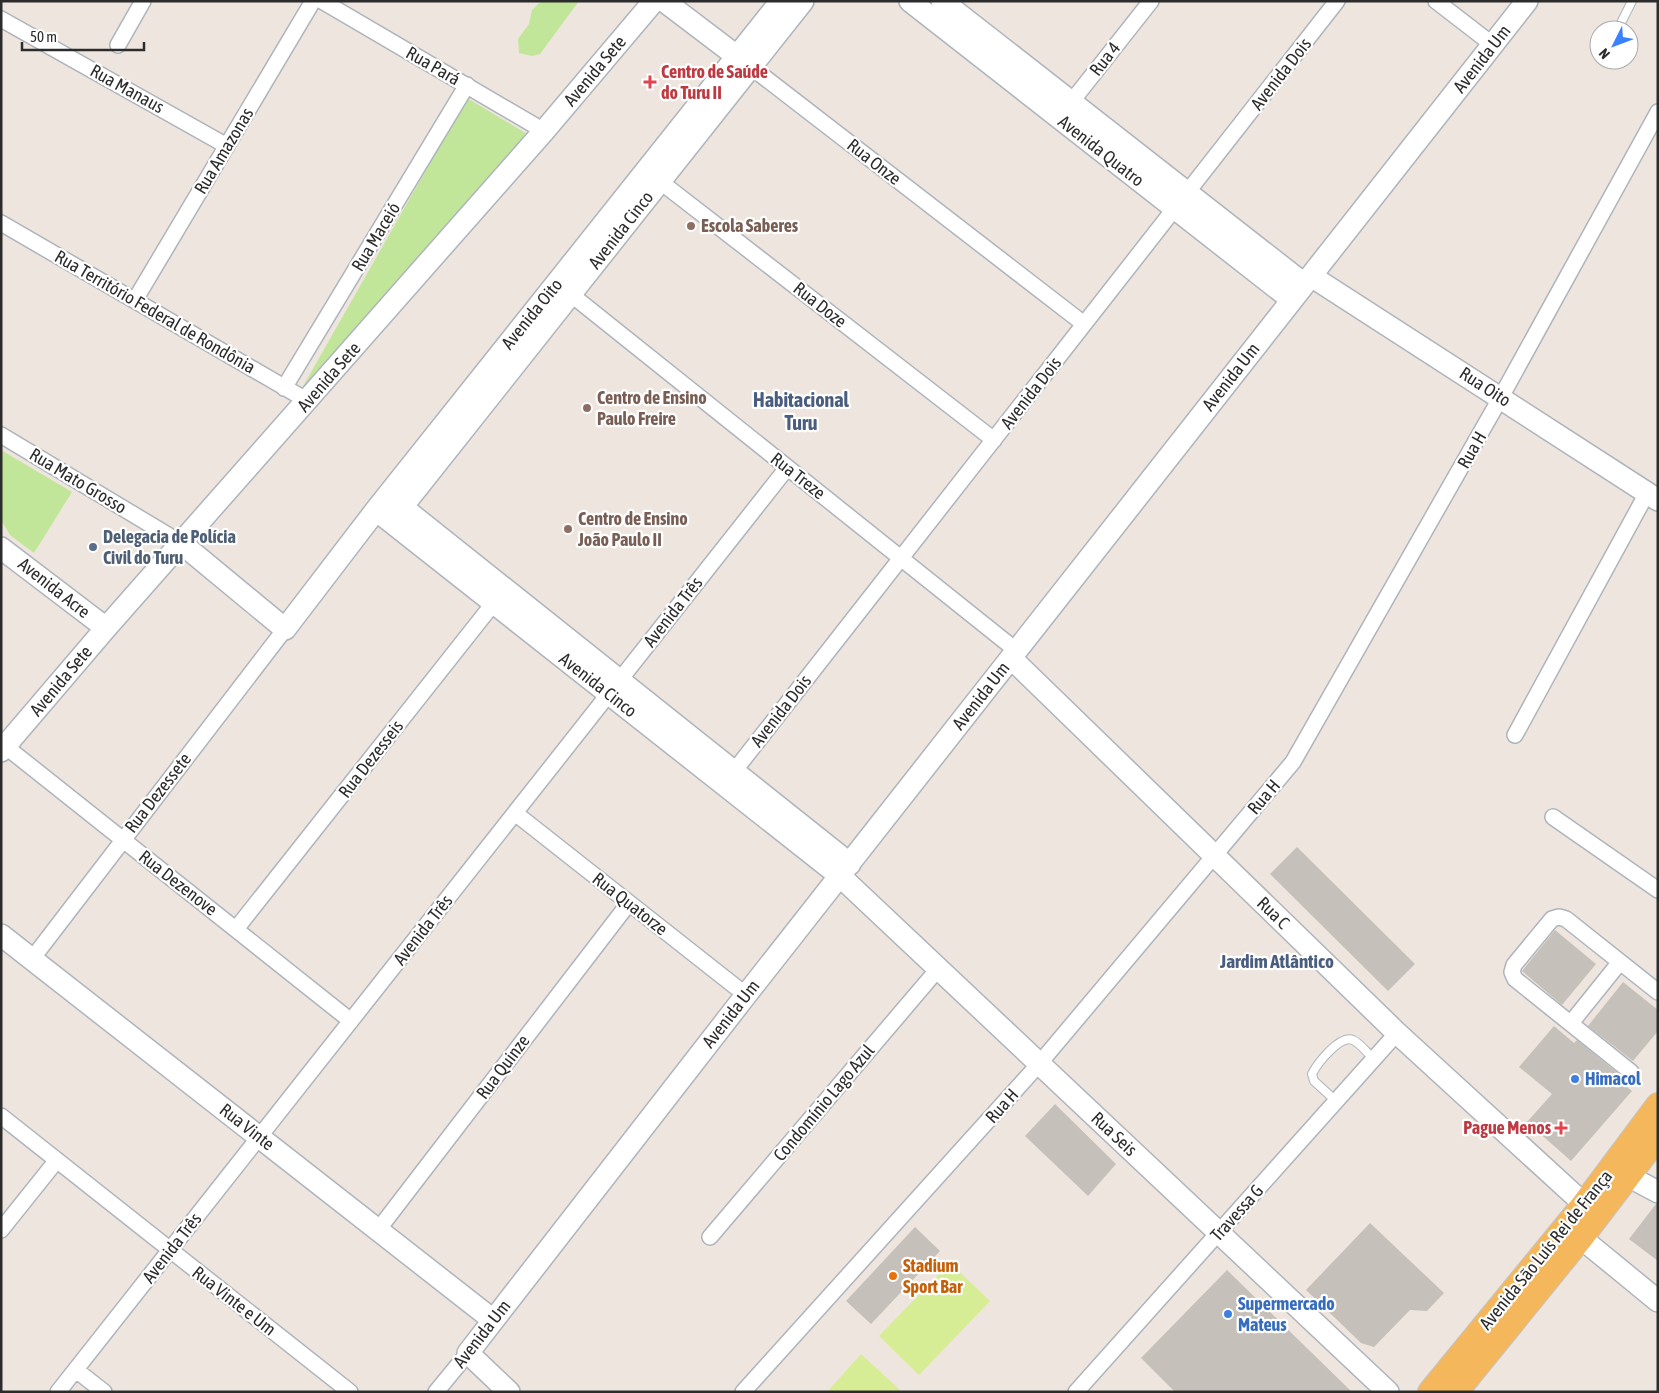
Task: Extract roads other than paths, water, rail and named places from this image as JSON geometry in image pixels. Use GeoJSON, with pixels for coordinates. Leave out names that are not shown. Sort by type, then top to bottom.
{"type":"FeatureCollection","features":[{"type":"Feature","properties":{"kind":"main road","name":"Avenida São Luís Rei de França"},"geometry":{"type":"LineString","coordinates":[[1456,1392],[1581,1238],[1658,1105]]}},
{"type":"Feature","properties":{"kind":"main road","name":"Avenida São Luís Rei de França"},"geometry":{"type":"LineString","coordinates":[[1430,1392],[1584,1204],[1617,1176],[1658,1136]]}},
{"type":"Feature","properties":{"kind":"street"},"geometry":{"type":"LineString","coordinates":[[118,45],[143,1]]}},
{"type":"Feature","properties":{"kind":"street","name":"Rua Amazonas"},"geometry":{"type":"LineString","coordinates":[[134,300],[314,1]]}},
{"type":"Feature","properties":{"kind":"street","name":"Rua Pará"},"geometry":{"type":"LineString","coordinates":[[322,1],[544,131]]}},
{"type":"Feature","properties":{"kind":"street","name":"Avenida Sete"},"geometry":{"type":"LineString","coordinates":[[3,748],[106,628],[308,402],[544,131],[654,1]]}},
{"type":"Feature","properties":{"kind":"street","name":"Rua Onze"},"geometry":{"type":"LineString","coordinates":[[664,1],[1084,324]]}},
{"type":"Feature","properties":{"kind":"street","name":"Avenida Oito"},"geometry":{"type":"LineString","coordinates":[[285,629],[376,510],[563,289],[744,62],[782,1]]}},
{"type":"Feature","properties":{"kind":"street"},"geometry":{"type":"LineString","coordinates":[[744,62],[802,1]]}},
{"type":"Feature","properties":{"kind":"street","name":"Avenida Quatro"},"geometry":{"type":"LineString","coordinates":[[910,1],[953,11],[1065,110],[1181,201],[1302,286]]}},
{"type":"Feature","properties":{"kind":"street","name":"Rua 4"},"geometry":{"type":"LineString","coordinates":[[1065,110],[1151,1]]}},
{"type":"Feature","properties":{"kind":"street","name":"Avenida Dois"},"geometry":{"type":"LineString","coordinates":[[729,778],[1338,1]]}},
{"type":"Feature","properties":{"kind":"street"},"geometry":{"type":"LineString","coordinates":[[1436,1],[1493,45]]}},
{"type":"Feature","properties":{"kind":"street","name":"Avenida Um"},"geometry":{"type":"LineString","coordinates":[[436,1392],[1527,1]]}},
{"type":"Feature","properties":{"kind":"street","name":"Rua Manaus"},"geometry":{"type":"LineString","coordinates":[[1,19],[227,146]]}},
{"type":"Feature","properties":{"kind":"street","name":"Rua Maceió"},"geometry":{"type":"LineString","coordinates":[[284,388],[467,86]]}},
{"type":"Feature","properties":{"kind":"street","name":"Rua H"},"geometry":{"type":"LineString","coordinates":[[743,1392],[1040,1064],[1301,750],[1501,397],[1658,112]]}},
{"type":"Feature","properties":{"kind":"street","name":"Rua Doze"},"geometry":{"type":"LineString","coordinates":[[653,176],[994,440]]}},
{"type":"Feature","properties":{"kind":"street","name":"Rua Território Federal de Rondônia"},"geometry":{"type":"LineString","coordinates":[[1,223],[308,402]]}},
{"type":"Feature","properties":{"kind":"street","name":"Rua Oito"},"geometry":{"type":"LineString","coordinates":[[1302,286],[1501,397],[1652,496]]}},
{"type":"Feature","properties":{"kind":"street"},"geometry":{"type":"LineString","coordinates":[[376,510],[402,507],[563,289]]}},
{"type":"Feature","properties":{"kind":"street","name":"Rua Treze"},"geometry":{"type":"LineString","coordinates":[[563,289],[901,558],[1014,654]]}},
{"type":"Feature","properties":{"kind":"street","name":"Rua Mato Grosso"},"geometry":{"type":"LineString","coordinates":[[1,435],[181,543]]}},
{"type":"Feature","properties":{"kind":"street","name":"Avenida Três"},"geometry":{"type":"LineString","coordinates":[[58,1392],[787,468]]}},
{"type":"Feature","properties":{"kind":"street"},"geometry":{"type":"LineString","coordinates":[[1515,735],[1652,496]]}},
{"type":"Feature","properties":{"kind":"street","name":"Avenida Cinco"},"geometry":{"type":"LineString","coordinates":[[402,507],[500,596],[845,870]]}},
{"type":"Feature","properties":{"kind":"street","name":"Avenida Cinco"},"geometry":{"type":"LineString","coordinates":[[376,510],[500,596]]}},
{"type":"Feature","properties":{"kind":"street"},"geometry":{"type":"LineString","coordinates":[[181,543],[285,629]]}},
{"type":"Feature","properties":{"kind":"street","name":"Avenida Acre"},"geometry":{"type":"LineString","coordinates":[[1,548],[106,628]]}},
{"type":"Feature","properties":{"kind":"street","name":"Rua Dezesseis"},"geometry":{"type":"LineString","coordinates":[[236,929],[500,596]]}},
{"type":"Feature","properties":{"kind":"street","name":"Rua Dezessete"},"geometry":{"type":"LineString","coordinates":[[32,959],[122,839],[285,629]]}},
{"type":"Feature","properties":{"kind":"street","name":"Rua C"},"geometry":{"type":"LineString","coordinates":[[1014,654],[1214,855],[1397,1033],[1584,1204]]}},
{"type":"Feature","properties":{"kind":"street","name":"Rua Dezenove"},"geometry":{"type":"LineString","coordinates":[[3,748],[122,839],[351,1021]]}},
{"type":"Feature","properties":{"kind":"street","name":"Rua Quatorze"},"geometry":{"type":"LineString","coordinates":[[515,813],[746,995]]}},
{"type":"Feature","properties":{"kind":"street"},"geometry":{"type":"LineString","coordinates":[[1554,817],[1658,890]]}},
{"type":"Feature","properties":{"kind":"street","name":"Rua Seis"},"geometry":{"type":"LineString","coordinates":[[845,870],[938,969],[1388,1392]]}},
{"type":"Feature","properties":{"kind":"street","name":"Rua Quinze"},"geometry":{"type":"LineString","coordinates":[[378,1230],[628,903]]}},
{"type":"Feature","properties":{"kind":"street"},"geometry":{"type":"LineString","coordinates":[[1631,1072],[1515,979],[1512,972],[1514,965],[1552,919],[1560,917],[1566,919],[1658,992]]}},
{"type":"Feature","properties":{"kind":"street","name":"Rua Vinte"},"geometry":{"type":"LineString","coordinates":[[1,935],[493,1320]]}},
{"type":"Feature","properties":{"kind":"street"},"geometry":{"type":"LineString","coordinates":[[1571,1023],[1620,962]]}},
{"type":"Feature","properties":{"kind":"street","name":"Condomínio Lago Azul"},"geometry":{"type":"LineString","coordinates":[[710,1237],[938,969]]}},
{"type":"Feature","properties":{"kind":"street","name":"Travessa G"},"geometry":{"type":"LineString","coordinates":[[1076,1392],[1397,1033]]}},
{"type":"Feature","properties":{"kind":"street","name":"Rua Vinte e Um"},"geometry":{"type":"LineString","coordinates":[[1,1116],[350,1392]]}},
{"type":"Feature","properties":{"kind":"street"},"geometry":{"type":"LineString","coordinates":[[1,1230],[57,1160]]}},
{"type":"Feature","properties":{"kind":"street"},"geometry":{"type":"LineString","coordinates":[[1617,1176],[1658,1192]]}},
{"type":"Feature","properties":{"kind":"street"},"geometry":{"type":"LineString","coordinates":[[1581,1238],[1658,1301]]}},
{"type":"Feature","properties":{"kind":"street"},"geometry":{"type":"LineString","coordinates":[[468,1352],[509,1392]]}},
{"type":"Feature","properties":{"kind":"street"},"geometry":{"type":"LineString","coordinates":[[76,1370],[104,1392]]}},
{"type":"Feature","properties":{"kind":"lane"},"geometry":{"type":"LineString","coordinates":[[1622,20],[1632,1]]}},
{"type":"Feature","properties":{"kind":"lane"},"geometry":{"type":"LineString","coordinates":[[1336,1101],[1314,1081],[1312,1074],[1315,1067],[1340,1041],[1347,1039],[1353,1040],[1374,1059]]}},
{"type":"Feature","properties":{"kind":"place","name":"Centro de Saúde do Turu II"},"geometry":{"type":"Point","coordinates":[650,82]}},
{"type":"Feature","properties":{"kind":"place","name":"Escola Saberes"},"geometry":{"type":"Point","coordinates":[691,226]}},
{"type":"Feature","properties":{"kind":"place","name":"Centro de Ensino Paulo Freire"},"geometry":{"type":"Point","coordinates":[587,408]}},
{"type":"Feature","properties":{"kind":"place","name":"Centro de Ensino João Paulo II"},"geometry":{"type":"Point","coordinates":[568,529]}},
{"type":"Feature","properties":{"kind":"place","name":"Delegacia de Polícia Civil do Turu"},"geometry":{"type":"Point","coordinates":[93,547]}},
{"type":"Feature","properties":{"kind":"place","name":"Himacol"},"geometry":{"type":"Point","coordinates":[1575,1079]}},
{"type":"Feature","properties":{"kind":"place","name":"Pague Menos"},"geometry":{"type":"Point","coordinates":[1561,1128]}},
{"type":"Feature","properties":{"kind":"place","name":"Stadium Sport Bar"},"geometry":{"type":"Point","coordinates":[893,1276]}},
{"type":"Feature","properties":{"kind":"place","name":"Supermercado Mateus"},"geometry":{"type":"Point","coordinates":[1228,1314]}},
{"type":"Feature","properties":{"kind":"district","name":"Habitacional Turu"},"geometry":{"type":"Point","coordinates":[801,412]}},
{"type":"Feature","properties":{"kind":"district","name":"Jardim Atlântico"},"geometry":{"type":"Point","coordinates":[1277,961]}}]}
